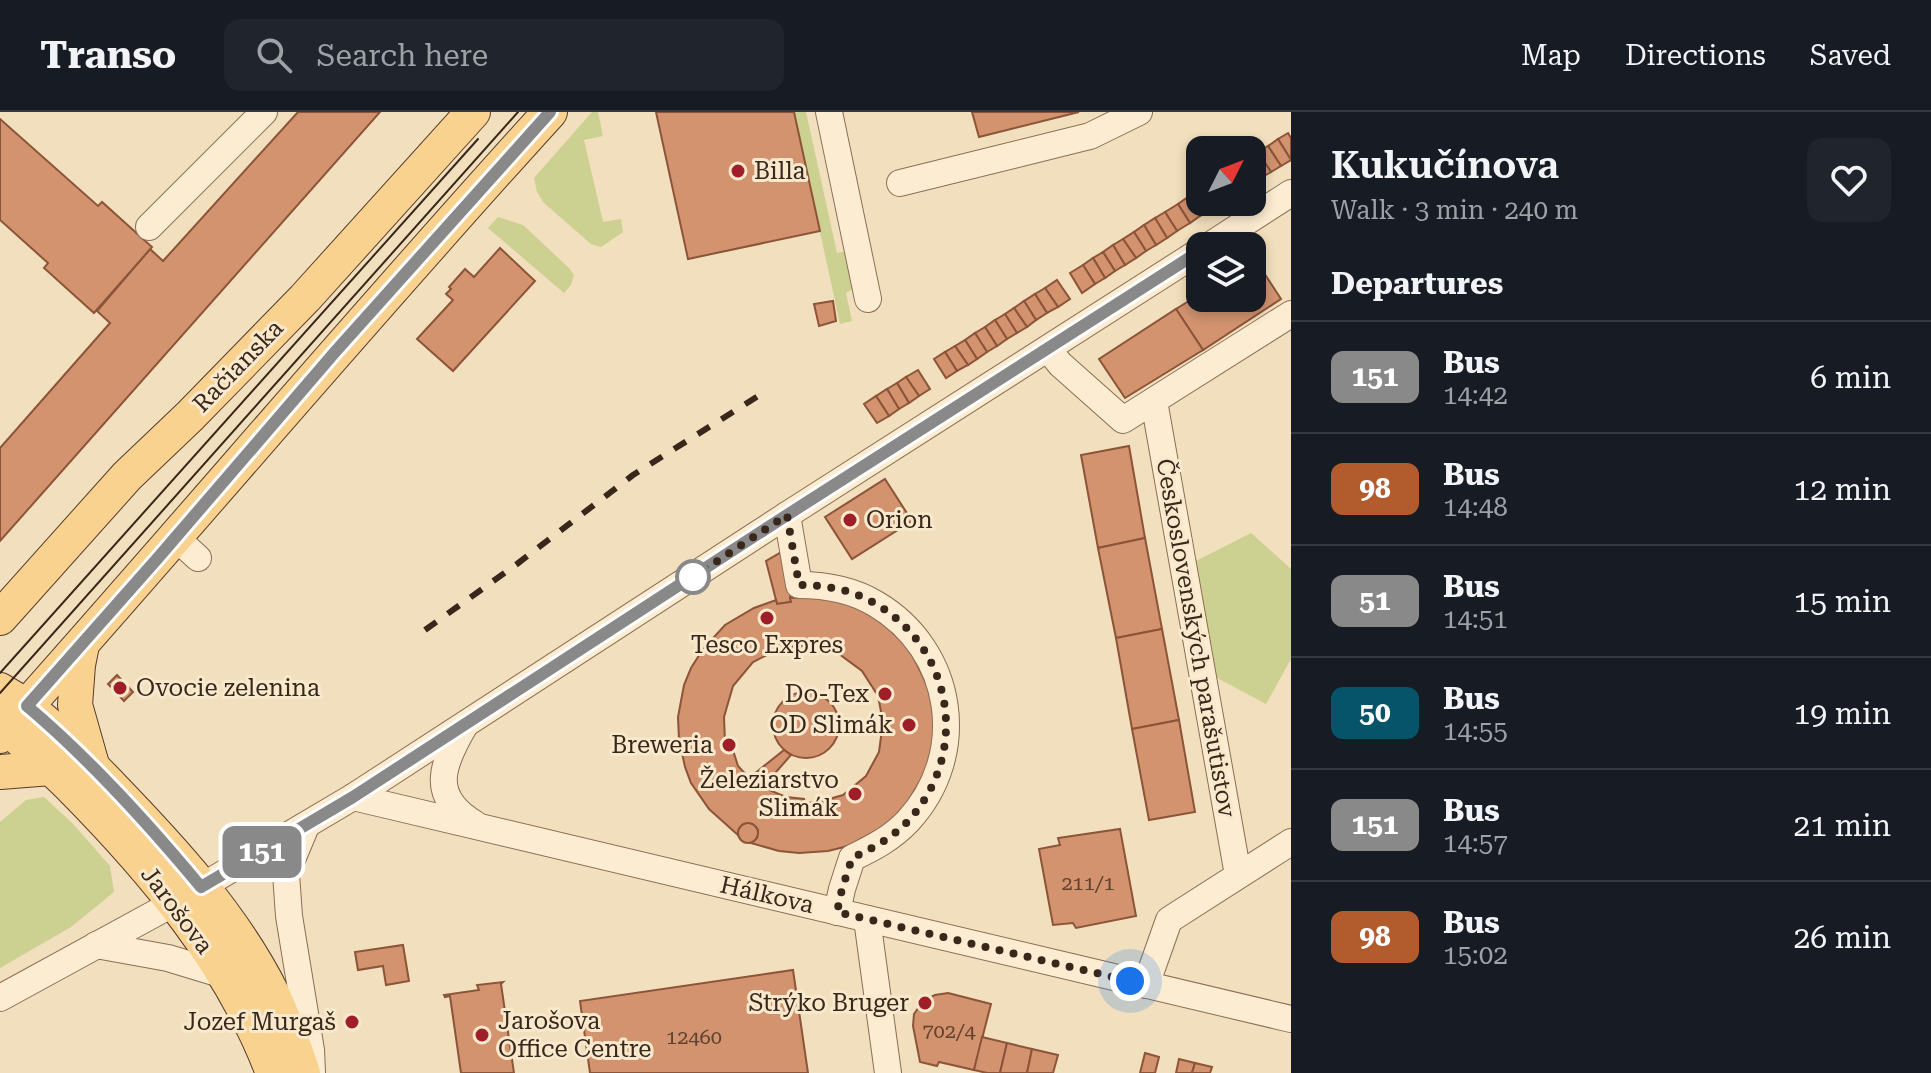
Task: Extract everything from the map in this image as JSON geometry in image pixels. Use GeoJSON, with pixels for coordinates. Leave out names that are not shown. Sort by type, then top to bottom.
{"type":"FeatureCollection","features":[{"type":"Feature","properties":{"kind":"main road","name":"Račianska"},"geometry":{"type":"LineString","coordinates":[[0,618],[127,476],[305,298],[473,112]]}},
{"type":"Feature","properties":{"kind":"main road"},"geometry":{"type":"LineString","coordinates":[[7,716],[187,548],[319,370],[550,112]]}},
{"type":"Feature","properties":{"kind":"main road"},"geometry":{"type":"LineString","coordinates":[[82,645],[75,705],[92,766]]}},
{"type":"Feature","properties":{"kind":"main road","name":"Jarošova"},"geometry":{"type":"LineString","coordinates":[[7,716],[92,766],[145,822],[188,895],[199,934],[251,1020],[273,1073]]}},
{"type":"Feature","properties":{"kind":"main road","name":"Jarošova"},"geometry":{"type":"LineString","coordinates":[[7,716],[51,768],[112,829],[235,932],[272,993],[303,1073]]}},
{"type":"Feature","properties":{"kind":"main road"},"geometry":{"type":"LineString","coordinates":[[0,772],[51,768]]}},
{"type":"Feature","properties":{"kind":"street"},"geometry":{"type":"LineString","coordinates":[[149,227],[264,112]]}},
{"type":"Feature","properties":{"kind":"street"},"geometry":{"type":"LineString","coordinates":[[829,112],[868,299]]}},
{"type":"Feature","properties":{"kind":"street"},"geometry":{"type":"LineString","coordinates":[[900,183],[1090,136],[1139,112]]}},
{"type":"Feature","properties":{"kind":"street"},"geometry":{"type":"LineString","coordinates":[[1231,232],[1291,193]]}},
{"type":"Feature","properties":{"kind":"street"},"geometry":{"type":"LineString","coordinates":[[0,998],[188,895],[353,797],[1186,260]]}},
{"type":"Feature","properties":{"kind":"street"},"geometry":{"type":"LineString","coordinates":[[1048,349],[1060,364],[1123,420],[1291,314]]}},
{"type":"Feature","properties":{"kind":"street","name":"Československých parašutistov"},"geometry":{"type":"LineString","coordinates":[[1152,402],[1233,879]]}},
{"type":"Feature","properties":{"kind":"street"},"geometry":{"type":"LineString","coordinates":[[787,515],[799,585],[843,590],[875,603],[889,613],[906,627],[926,653],[937,674],[945,703],[946,741],[932,787],[919,809],[897,832],[852,858],[837,912]]}},
{"type":"Feature","properties":{"kind":"street","name":"Hálkova"},"geometry":{"type":"LineString","coordinates":[[467,722],[447,759],[443,784],[452,805],[478,826]]}},
{"type":"Feature","properties":{"kind":"street","name":"Hálkova"},"geometry":{"type":"LineString","coordinates":[[353,797],[1291,1019]]}},
{"type":"Feature","properties":{"kind":"street"},"geometry":{"type":"LineString","coordinates":[[306,826],[286,874],[289,916],[312,1073]]}},
{"type":"Feature","properties":{"kind":"street"},"geometry":{"type":"LineString","coordinates":[[1146,985],[1169,920],[1291,842]]}},
{"type":"Feature","properties":{"kind":"street"},"geometry":{"type":"LineString","coordinates":[[867,919],[888,1073]]}},
{"type":"Feature","properties":{"kind":"street"},"geometry":{"type":"LineString","coordinates":[[96,945],[168,958],[224,975]]}},
{"type":"Feature","properties":{"kind":"green space"},"geometry":{"type":"Polygon","coordinates":[[[592,112],[598,112],[603,136],[584,140],[603,222],[621,219],[623,232],[601,247],[591,244],[544,203],[537,192],[534,178],[592,112]]]}},
{"type":"Feature","properties":{"kind":"green space"},"geometry":{"type":"Polygon","coordinates":[[[794,112],[806,112],[837,253],[848,251],[856,287],[846,293],[852,321],[840,324],[794,112]]]}},
{"type":"Feature","properties":{"kind":"green space"},"geometry":{"type":"Polygon","coordinates":[[[498,217],[523,225],[569,268],[574,275],[564,293],[488,228],[498,217]]]}},
{"type":"Feature","properties":{"kind":"green space"},"geometry":{"type":"Polygon","coordinates":[[[1251,533],[1291,569],[1291,659],[1266,704],[1210,674],[1190,564],[1251,533]]]}},
{"type":"Feature","properties":{"kind":"green space"},"geometry":{"type":"Polygon","coordinates":[[[44,797],[110,866],[114,892],[71,927],[0,968],[0,822],[26,800],[44,797]]]}},
{"type":"Feature","properties":{"kind":"building"},"geometry":{"type":"Polygon","coordinates":[[[298,112],[380,112],[0,541],[0,448],[110,323],[97,311],[150,249],[163,261],[298,112]]]}},
{"type":"Feature","properties":{"kind":"building","name":"Billa"},"geometry":{"type":"Polygon","coordinates":[[[656,112],[794,112],[820,231],[688,259],[656,112]]]}},
{"type":"Feature","properties":{"kind":"building"},"geometry":{"type":"Polygon","coordinates":[[[972,112],[1079,112],[979,137],[972,112]]]}},
{"type":"Feature","properties":{"kind":"building"},"geometry":{"type":"Polygon","coordinates":[[[0,119],[98,206],[102,202],[152,247],[94,313],[44,268],[48,263],[0,220],[0,119]]]}},
{"type":"Feature","properties":{"kind":"building"},"geometry":{"type":"Polygon","coordinates":[[[1288,133],[1291,138],[1291,160],[1278,139],[1288,133]]]}},
{"type":"Feature","properties":{"kind":"building"},"geometry":{"type":"Polygon","coordinates":[[[1278,139],[1291,160],[1281,166],[1268,146],[1278,139]]]}},
{"type":"Feature","properties":{"kind":"building"},"geometry":{"type":"Polygon","coordinates":[[[1266,147],[1281,166],[1271,172],[1266,164],[1266,147]]]}},
{"type":"Feature","properties":{"kind":"building"},"geometry":{"type":"Polygon","coordinates":[[[1186,198],[1186,216],[1200,216],[1190,223],[1178,204],[1186,198]]]}},
{"type":"Feature","properties":{"kind":"building"},"geometry":{"type":"Polygon","coordinates":[[[1178,204],[1190,223],[1177,231],[1165,212],[1178,204]]]}},
{"type":"Feature","properties":{"kind":"building"},"geometry":{"type":"Polygon","coordinates":[[[1165,212],[1177,231],[1167,238],[1155,218],[1165,212]]]}},
{"type":"Feature","properties":{"kind":"building"},"geometry":{"type":"Polygon","coordinates":[[[1155,218],[1167,238],[1156,245],[1144,225],[1155,218]]]}},
{"type":"Feature","properties":{"kind":"building"},"geometry":{"type":"Polygon","coordinates":[[[1144,225],[1156,245],[1146,251],[1134,232],[1144,225]]]}},
{"type":"Feature","properties":{"kind":"building"},"geometry":{"type":"Polygon","coordinates":[[[1134,232],[1146,251],[1136,258],[1123,239],[1134,232]]]}},
{"type":"Feature","properties":{"kind":"building"},"geometry":{"type":"Polygon","coordinates":[[[1123,239],[1136,258],[1125,265],[1113,245],[1123,239]]]}},
{"type":"Feature","properties":{"kind":"building"},"geometry":{"type":"Polygon","coordinates":[[[1113,245],[1125,265],[1115,271],[1103,252],[1113,245]]]}},
{"type":"Feature","properties":{"kind":"building"},"geometry":{"type":"Polygon","coordinates":[[[500,248],[535,281],[453,371],[417,339],[453,300],[446,294],[465,269],[474,277],[500,248]]]}},
{"type":"Feature","properties":{"kind":"building"},"geometry":{"type":"Polygon","coordinates":[[[1103,252],[1115,271],[1105,278],[1093,258],[1103,252]]]}},
{"type":"Feature","properties":{"kind":"building"},"geometry":{"type":"Polygon","coordinates":[[[1093,258],[1105,278],[1095,284],[1083,265],[1093,258]]]}},
{"type":"Feature","properties":{"kind":"building"},"geometry":{"type":"Polygon","coordinates":[[[1083,265],[1095,284],[1082,293],[1070,273],[1083,265]]]}},
{"type":"Feature","properties":{"kind":"building"},"geometry":{"type":"Polygon","coordinates":[[[1266,276],[1281,299],[1266,309],[1266,276]]]}},
{"type":"Feature","properties":{"kind":"building"},"geometry":{"type":"Polygon","coordinates":[[[1057,280],[1070,299],[1058,307],[1045,288],[1057,280]]]}},
{"type":"Feature","properties":{"kind":"building"},"geometry":{"type":"Polygon","coordinates":[[[1045,288],[1058,307],[1047,313],[1035,294],[1045,288]]]}},
{"type":"Feature","properties":{"kind":"building"},"geometry":{"type":"Polygon","coordinates":[[[1035,294],[1047,313],[1036,320],[1024,301],[1035,294]]]}},
{"type":"Feature","properties":{"kind":"building"},"geometry":{"type":"Polygon","coordinates":[[[833,301],[836,321],[819,326],[814,304],[833,301]]]}},
{"type":"Feature","properties":{"kind":"building"},"geometry":{"type":"Polygon","coordinates":[[[1024,301],[1036,320],[1027,327],[1014,308],[1024,301]]]}},
{"type":"Feature","properties":{"kind":"building"},"geometry":{"type":"Polygon","coordinates":[[[1186,303],[1186,312],[1261,312],[1203,350],[1176,309],[1186,303]]]}},
{"type":"Feature","properties":{"kind":"building"},"geometry":{"type":"Polygon","coordinates":[[[1014,308],[1027,327],[1017,333],[1005,314],[1014,308]]]}},
{"type":"Feature","properties":{"kind":"building"},"geometry":{"type":"Polygon","coordinates":[[[1176,309],[1203,350],[1125,398],[1099,359],[1176,309]]]}},
{"type":"Feature","properties":{"kind":"building"},"geometry":{"type":"Polygon","coordinates":[[[1005,314],[1017,333],[1007,339],[995,320],[1005,314]]]}},
{"type":"Feature","properties":{"kind":"building"},"geometry":{"type":"Polygon","coordinates":[[[995,320],[1007,339],[997,346],[985,327],[995,320]]]}},
{"type":"Feature","properties":{"kind":"building"},"geometry":{"type":"Polygon","coordinates":[[[985,327],[997,346],[987,352],[975,333],[985,327]]]}},
{"type":"Feature","properties":{"kind":"building"},"geometry":{"type":"Polygon","coordinates":[[[975,333],[987,352],[977,359],[965,340],[975,333]]]}},
{"type":"Feature","properties":{"kind":"building"},"geometry":{"type":"Polygon","coordinates":[[[965,340],[977,359],[968,365],[955,346],[965,340]]]}},
{"type":"Feature","properties":{"kind":"building"},"geometry":{"type":"Polygon","coordinates":[[[955,346],[968,365],[957,371],[945,352],[955,346]]]}},
{"type":"Feature","properties":{"kind":"building"},"geometry":{"type":"Polygon","coordinates":[[[945,352],[957,371],[946,378],[934,359],[945,352]]]}},
{"type":"Feature","properties":{"kind":"building"},"geometry":{"type":"Polygon","coordinates":[[[918,370],[930,389],[919,396],[906,377],[918,370]]]}},
{"type":"Feature","properties":{"kind":"building"},"geometry":{"type":"Polygon","coordinates":[[[906,377],[919,396],[909,403],[897,383],[906,377]]]}},
{"type":"Feature","properties":{"kind":"building"},"geometry":{"type":"Polygon","coordinates":[[[897,383],[909,403],[899,409],[887,389],[897,383]]]}},
{"type":"Feature","properties":{"kind":"building"},"geometry":{"type":"Polygon","coordinates":[[[887,389],[899,409],[889,416],[876,396],[887,389]]]}},
{"type":"Feature","properties":{"kind":"building"},"geometry":{"type":"Polygon","coordinates":[[[876,396],[889,416],[877,423],[864,404],[876,396]]]}},
{"type":"Feature","properties":{"kind":"building"},"geometry":{"type":"Polygon","coordinates":[[[1129,446],[1145,538],[1098,548],[1081,455],[1129,446]]]}},
{"type":"Feature","properties":{"kind":"building"},"geometry":{"type":"Polygon","coordinates":[[[885,479],[912,521],[852,559],[825,517],[885,479]]]}},
{"type":"Feature","properties":{"kind":"building"},"geometry":{"type":"Polygon","coordinates":[[[1145,538],[1162,629],[1116,638],[1098,548],[1145,538]]]}},
{"type":"Feature","properties":{"kind":"building"},"geometry":{"type":"Polygon","coordinates":[[[785,550],[791,602],[777,604],[766,561],[785,550]]]}},
{"type":"Feature","properties":{"kind":"building","name":"OD Slimák"},"geometry":{"type":"Polygon","coordinates":[[[790,598],[838,600],[875,616],[909,648],[931,693],[935,736],[927,769],[906,805],[885,826],[848,846],[828,851],[779,851],[751,843],[757,838],[758,830],[746,824],[740,828],[739,836],[709,809],[691,783],[679,739],[678,717],[684,685],[703,649],[725,625],[754,608],[776,600],[777,604],[791,602],[790,598]],[[811,645],[779,649],[753,662],[733,686],[724,717],[725,742],[730,741],[738,766],[761,789],[763,785],[786,797],[804,799],[805,803],[819,802],[843,795],[866,776],[879,752],[883,722],[878,696],[862,671],[839,654],[811,645]]]}},
{"type":"Feature","properties":{"kind":"building"},"geometry":{"type":"Polygon","coordinates":[[[1162,629],[1179,720],[1132,729],[1116,638],[1162,629]]]}},
{"type":"Feature","properties":{"kind":"building","name":"Ovocie zelenina"},"geometry":{"type":"Polygon","coordinates":[[[117,675],[133,692],[124,701],[108,684],[117,675]]]}},
{"type":"Feature","properties":{"kind":"building","name":"OD Slimák"},"geometry":{"type":"Polygon","coordinates":[[[799,692],[813,692],[825,697],[834,706],[839,725],[837,738],[830,749],[813,758],[799,758],[787,753],[778,744],[773,732],[773,718],[778,706],[787,697],[799,692]]]}},
{"type":"Feature","properties":{"kind":"building"},"geometry":{"type":"Polygon","coordinates":[[[1179,720],[1195,812],[1149,820],[1132,729],[1179,720]]]}},
{"type":"Feature","properties":{"kind":"building"},"geometry":{"type":"Polygon","coordinates":[[[784,750],[791,755],[761,789],[749,778],[784,750]]]}},
{"type":"Feature","properties":{"kind":"building"},"geometry":{"type":"Polygon","coordinates":[[[748,823],[755,826],[758,833],[755,840],[748,843],[741,840],[738,833],[741,826],[748,823]]]}},
{"type":"Feature","properties":{"kind":"building"},"geometry":{"type":"Polygon","coordinates":[[[1120,829],[1136,916],[1076,928],[1073,923],[1053,925],[1039,849],[1060,845],[1058,838],[1120,829]]]}},
{"type":"Feature","properties":{"kind":"building"},"geometry":{"type":"Polygon","coordinates":[[[403,945],[409,981],[386,985],[383,966],[358,970],[355,952],[403,945]]]}},
{"type":"Feature","properties":{"kind":"building"},"geometry":{"type":"Polygon","coordinates":[[[793,970],[808,1073],[590,1073],[580,1001],[793,970]]]}},
{"type":"Feature","properties":{"kind":"building","name":"Jarošova Office Centre"},"geometry":{"type":"Polygon","coordinates":[[[503,982],[514,1073],[461,1073],[450,996],[444,995],[479,990],[477,985],[503,982]]]}},
{"type":"Feature","properties":{"kind":"building"},"geometry":{"type":"Polygon","coordinates":[[[948,993],[991,1004],[974,1070],[939,1062],[937,1066],[920,1062],[913,1026],[914,1014],[923,1001],[948,993]]]}},
{"type":"Feature","properties":{"kind":"building"},"geometry":{"type":"Polygon","coordinates":[[[982,1037],[1007,1043],[1000,1073],[974,1070],[982,1037]]]}},
{"type":"Feature","properties":{"kind":"building"},"geometry":{"type":"Polygon","coordinates":[[[1007,1043],[1032,1049],[1027,1073],[1000,1073],[1007,1043]]]}},
{"type":"Feature","properties":{"kind":"building"},"geometry":{"type":"Polygon","coordinates":[[[1032,1049],[1058,1055],[1053,1073],[1027,1073],[1032,1049]]]}},
{"type":"Feature","properties":{"kind":"building"},"geometry":{"type":"Polygon","coordinates":[[[1145,1053],[1159,1057],[1155,1073],[1140,1073],[1145,1053]]]}},
{"type":"Feature","properties":{"kind":"building"},"geometry":{"type":"Polygon","coordinates":[[[1179,1059],[1195,1063],[1192,1073],[1176,1073],[1179,1059]]]}},
{"type":"Feature","properties":{"kind":"building"},"geometry":{"type":"Polygon","coordinates":[[[1195,1063],[1212,1067],[1210,1073],[1192,1073],[1195,1063]]]}},
{"type":"Feature","properties":{"kind":"tram line"},"geometry":{"type":"LineString","coordinates":[[0,693],[518,112]]}},
{"type":"Feature","properties":{"kind":"tram line"},"geometry":{"type":"LineString","coordinates":[[0,673],[478,139]]}},
{"type":"Feature","properties":{"kind":"railway"},"geometry":{"type":"LineString","coordinates":[[425,630],[633,475],[766,391]]}},
{"type":"Feature","properties":{"kind":"bus line","name":"151"},"geometry":{"type":"LineString","coordinates":[[550,112],[335,352],[27,706],[137,812],[201,887],[353,797],[1186,260]]}},
{"type":"Feature","properties":{"kind":"place","name":"Billa"},"geometry":{"type":"Point","coordinates":[738,171]}},
{"type":"Feature","properties":{"kind":"place","name":"Orion"},"geometry":{"type":"Point","coordinates":[850,520]}},
{"type":"Feature","properties":{"kind":"place","name":"Tesco Expres"},"geometry":{"type":"Point","coordinates":[767,618]}},
{"type":"Feature","properties":{"kind":"place","name":"Ovocie zelenina"},"geometry":{"type":"Point","coordinates":[120,688]}},
{"type":"Feature","properties":{"kind":"place","name":"Do-Tex"},"geometry":{"type":"Point","coordinates":[885,694]}},
{"type":"Feature","properties":{"kind":"place","name":"OD Slimák"},"geometry":{"type":"Point","coordinates":[909,725]}},
{"type":"Feature","properties":{"kind":"place","name":"Breweria"},"geometry":{"type":"Point","coordinates":[729,745]}},
{"type":"Feature","properties":{"kind":"place","name":"Železiarstvo Slimák"},"geometry":{"type":"Point","coordinates":[855,794]}},
{"type":"Feature","properties":{"kind":"place","name":"Strýko Bruger"},"geometry":{"type":"Point","coordinates":[925,1003]}},
{"type":"Feature","properties":{"kind":"place","name":"Jozef Murgaš"},"geometry":{"type":"Point","coordinates":[352,1022]}},
{"type":"Feature","properties":{"kind":"place","name":"Jarošova Office Centre"},"geometry":{"type":"Point","coordinates":[482,1035]}},
{"type":"Feature","properties":{"kind":"route"},"geometry":{"type":"LineString","coordinates":[[693,577],[787,515],[799,585],[843,590],[875,603],[913,635],[937,674],[945,703],[947,732],[936,778],[919,809],[897,832],[852,858],[837,912],[1130,981]]}}]}
